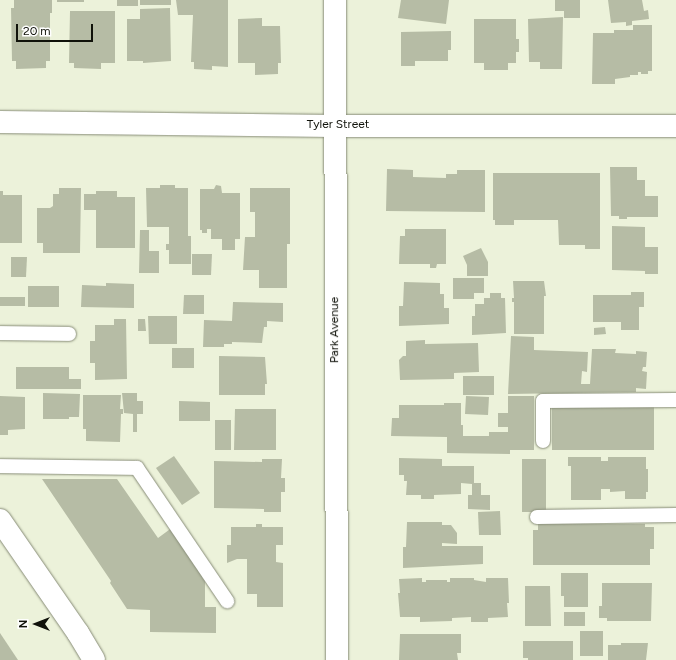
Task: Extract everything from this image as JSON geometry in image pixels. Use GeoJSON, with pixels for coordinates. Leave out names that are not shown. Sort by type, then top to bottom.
{"type":"FeatureCollection","features":[{"type":"Feature","properties":{"kind":"street","name":"Park Avenue"},"geometry":{"type":"LineString","coordinates":[[335,0],[334,126],[337,660]]}},
{"type":"Feature","properties":{"kind":"street","name":"Tyler Street"},"geometry":{"type":"LineString","coordinates":[[0,122],[334,126],[676,126]]}},
{"type":"Feature","properties":{"kind":"street"},"geometry":{"type":"LineString","coordinates":[[0,520],[78,633],[94,660]]}},
{"type":"Feature","properties":{"kind":"lane"},"geometry":{"type":"LineString","coordinates":[[0,333],[69,334]]}},
{"type":"Feature","properties":{"kind":"lane"},"geometry":{"type":"LineString","coordinates":[[543,441],[543,401],[676,400]]}},
{"type":"Feature","properties":{"kind":"lane"},"geometry":{"type":"LineString","coordinates":[[0,466],[137,468],[227,601]]}},
{"type":"Feature","properties":{"kind":"lane"},"geometry":{"type":"LineString","coordinates":[[537,517],[676,515]]}},
{"type":"Feature","properties":{"kind":"building"},"geometry":{"type":"Polygon","coordinates":[[[14,0],[52,0],[52,13],[50,13],[50,61],[46,61],[46,68],[16,69],[16,61],[12,61],[11,8],[14,8],[14,0]]]}},
{"type":"Feature","properties":{"kind":"building"},"geometry":{"type":"Polygon","coordinates":[[[57,0],[84,0],[84,2],[57,2],[57,0]]]}},
{"type":"Feature","properties":{"kind":"building"},"geometry":{"type":"Polygon","coordinates":[[[117,0],[138,0],[138,6],[117,6],[117,0]]]}},
{"type":"Feature","properties":{"kind":"building"},"geometry":{"type":"Polygon","coordinates":[[[140,0],[171,0],[171,5],[140,5],[140,0]]]}},
{"type":"Feature","properties":{"kind":"building"},"geometry":{"type":"Polygon","coordinates":[[[176,0],[228,0],[228,67],[212,66],[212,70],[194,69],[194,62],[191,62],[193,15],[178,15],[176,0]]]}},
{"type":"Feature","properties":{"kind":"building"},"geometry":{"type":"Polygon","coordinates":[[[401,0],[449,0],[446,24],[398,18],[401,0]]]}},
{"type":"Feature","properties":{"kind":"building"},"geometry":{"type":"Polygon","coordinates":[[[555,0],[580,0],[580,18],[564,18],[564,11],[555,11],[555,0]]]}},
{"type":"Feature","properties":{"kind":"building"},"geometry":{"type":"Polygon","coordinates":[[[608,0],[642,0],[644,11],[648,10],[649,19],[632,21],[632,25],[626,26],[626,22],[611,23],[608,0]]]}},
{"type":"Feature","properties":{"kind":"building"},"geometry":{"type":"Polygon","coordinates":[[[170,8],[171,61],[143,63],[143,61],[127,61],[127,19],[140,19],[140,9],[170,8]]]}},
{"type":"Feature","properties":{"kind":"building"},"geometry":{"type":"Polygon","coordinates":[[[70,11],[115,11],[115,63],[101,63],[101,69],[74,68],[74,63],[69,63],[70,11]]]}},
{"type":"Feature","properties":{"kind":"building"},"geometry":{"type":"Polygon","coordinates":[[[563,17],[562,69],[540,69],[540,62],[529,62],[528,19],[563,17]]]}},
{"type":"Feature","properties":{"kind":"building"},"geometry":{"type":"Polygon","coordinates":[[[262,18],[262,26],[280,26],[281,63],[278,63],[278,74],[255,75],[255,63],[238,63],[238,19],[262,18]]]}},
{"type":"Feature","properties":{"kind":"building"},"geometry":{"type":"Polygon","coordinates":[[[474,19],[516,19],[516,39],[519,39],[519,52],[516,52],[516,63],[508,63],[508,70],[484,70],[484,63],[474,63],[474,19]]]}},
{"type":"Feature","properties":{"kind":"building"},"geometry":{"type":"Polygon","coordinates":[[[633,25],[652,25],[652,71],[648,71],[648,74],[641,74],[641,72],[638,72],[638,75],[630,75],[630,77],[615,79],[615,84],[592,84],[593,33],[614,33],[614,30],[633,30],[633,25]]]}},
{"type":"Feature","properties":{"kind":"building"},"geometry":{"type":"Polygon","coordinates":[[[451,31],[451,50],[448,50],[448,61],[415,61],[415,66],[401,66],[401,32],[451,31]]]}},
{"type":"Feature","properties":{"kind":"building"},"geometry":{"type":"Polygon","coordinates":[[[610,167],[637,167],[637,180],[645,180],[645,196],[658,196],[658,217],[627,217],[627,219],[619,219],[619,216],[611,216],[610,167]]]}},
{"type":"Feature","properties":{"kind":"building"},"geometry":{"type":"Polygon","coordinates":[[[387,169],[413,170],[413,177],[446,178],[446,174],[457,174],[457,170],[485,170],[485,212],[386,211],[387,169]]]}},
{"type":"Feature","properties":{"kind":"building"},"geometry":{"type":"Polygon","coordinates":[[[493,173],[600,173],[600,249],[585,249],[585,245],[559,245],[558,220],[514,220],[514,225],[495,225],[495,220],[493,220],[493,173]]]}},
{"type":"Feature","properties":{"kind":"building"},"geometry":{"type":"Polygon","coordinates":[[[160,185],[175,185],[175,188],[188,188],[188,236],[191,236],[191,264],[169,264],[169,250],[166,250],[166,244],[169,244],[169,227],[147,227],[146,188],[160,188],[160,185]]]}},
{"type":"Feature","properties":{"kind":"building"},"geometry":{"type":"Polygon","coordinates":[[[216,185],[221,186],[222,193],[240,193],[240,239],[235,239],[235,250],[222,250],[222,239],[211,239],[211,229],[207,229],[207,233],[202,233],[202,230],[200,230],[200,189],[214,189],[216,185]]]}},
{"type":"Feature","properties":{"kind":"building"},"geometry":{"type":"Polygon","coordinates":[[[59,188],[81,188],[80,253],[43,253],[43,243],[37,243],[37,208],[50,208],[53,206],[53,194],[59,194],[59,188]]]}},
{"type":"Feature","properties":{"kind":"building"},"geometry":{"type":"Polygon","coordinates":[[[250,188],[290,188],[290,244],[287,244],[287,288],[259,288],[259,270],[243,270],[245,237],[255,237],[255,212],[250,212],[250,188]]]}},
{"type":"Feature","properties":{"kind":"building"},"geometry":{"type":"Polygon","coordinates":[[[0,191],[3,191],[3,195],[22,195],[22,243],[0,243],[0,191]]]}},
{"type":"Feature","properties":{"kind":"building"},"geometry":{"type":"Polygon","coordinates":[[[96,191],[117,191],[117,197],[135,197],[135,248],[96,248],[96,210],[84,210],[84,194],[96,194],[96,191]]]}},
{"type":"Feature","properties":{"kind":"building"},"geometry":{"type":"Polygon","coordinates":[[[612,226],[645,227],[645,247],[658,247],[658,274],[645,274],[645,271],[612,270],[612,226]]]}},
{"type":"Feature","properties":{"kind":"building"},"geometry":{"type":"Polygon","coordinates":[[[405,229],[446,229],[446,264],[437,264],[436,268],[430,268],[430,264],[399,264],[400,236],[405,236],[405,229]]]}},
{"type":"Feature","properties":{"kind":"building"},"geometry":{"type":"Polygon","coordinates":[[[140,230],[149,230],[149,251],[159,251],[159,273],[139,273],[140,230]]]}},
{"type":"Feature","properties":{"kind":"building"},"geometry":{"type":"Polygon","coordinates":[[[481,248],[488,262],[488,276],[467,276],[467,265],[463,256],[481,248]]]}},
{"type":"Feature","properties":{"kind":"building"},"geometry":{"type":"Polygon","coordinates":[[[192,254],[212,254],[211,275],[192,275],[192,254]]]}},
{"type":"Feature","properties":{"kind":"building"},"geometry":{"type":"Polygon","coordinates":[[[11,257],[27,257],[26,277],[11,277],[11,257]]]}},
{"type":"Feature","properties":{"kind":"building"},"geometry":{"type":"Polygon","coordinates":[[[453,278],[484,278],[484,293],[474,293],[474,299],[453,299],[453,278]]]}},
{"type":"Feature","properties":{"kind":"building"},"geometry":{"type":"Polygon","coordinates":[[[513,281],[544,281],[546,296],[544,296],[544,334],[514,334],[514,302],[512,302],[512,298],[514,298],[513,281]]]}},
{"type":"Feature","properties":{"kind":"building"},"geometry":{"type":"Polygon","coordinates":[[[404,282],[440,283],[440,294],[444,294],[444,308],[449,308],[449,324],[399,326],[399,306],[403,306],[404,282]]]}},
{"type":"Feature","properties":{"kind":"building"},"geometry":{"type":"Polygon","coordinates":[[[106,283],[134,284],[134,308],[81,307],[82,285],[106,286],[106,283]]]}},
{"type":"Feature","properties":{"kind":"building"},"geometry":{"type":"Polygon","coordinates":[[[28,286],[59,286],[59,307],[28,307],[28,286]]]}},
{"type":"Feature","properties":{"kind":"building"},"geometry":{"type":"Polygon","coordinates":[[[631,292],[644,292],[644,307],[639,307],[639,330],[621,330],[621,322],[593,322],[593,295],[631,295],[631,292]]]}},
{"type":"Feature","properties":{"kind":"building"},"geometry":{"type":"Polygon","coordinates":[[[490,293],[501,293],[501,298],[505,298],[506,333],[472,335],[472,316],[475,316],[475,304],[484,304],[484,298],[490,298],[490,293]]]}},
{"type":"Feature","properties":{"kind":"building"},"geometry":{"type":"Polygon","coordinates":[[[184,295],[204,295],[204,314],[183,314],[184,295]]]}},
{"type":"Feature","properties":{"kind":"building"},"geometry":{"type":"Polygon","coordinates":[[[0,297],[25,297],[25,306],[0,306],[0,297]]]}},
{"type":"Feature","properties":{"kind":"building"},"geometry":{"type":"Polygon","coordinates":[[[233,302],[283,303],[283,322],[267,321],[267,327],[264,327],[262,343],[232,342],[232,344],[224,344],[224,347],[203,347],[204,320],[232,321],[233,302]]]}},
{"type":"Feature","properties":{"kind":"building"},"geometry":{"type":"Polygon","coordinates":[[[148,316],[177,316],[177,344],[149,344],[148,316]]]}},
{"type":"Feature","properties":{"kind":"building"},"geometry":{"type":"Polygon","coordinates":[[[114,319],[126,319],[127,379],[95,380],[95,363],[90,363],[90,341],[95,341],[95,325],[114,325],[114,319]]]}},
{"type":"Feature","properties":{"kind":"building"},"geometry":{"type":"Polygon","coordinates":[[[138,319],[145,319],[146,331],[138,331],[138,319]]]}},
{"type":"Feature","properties":{"kind":"building"},"geometry":{"type":"Polygon","coordinates":[[[605,327],[606,334],[594,335],[594,328],[605,327]]]}},
{"type":"Feature","properties":{"kind":"building"},"geometry":{"type":"Polygon","coordinates":[[[511,336],[534,337],[534,350],[588,352],[587,372],[582,371],[581,384],[590,384],[592,349],[616,349],[615,353],[636,354],[636,351],[647,352],[646,367],[643,367],[642,371],[647,372],[646,389],[636,388],[636,392],[508,394],[511,336]]]}},
{"type":"Feature","properties":{"kind":"building"},"geometry":{"type":"Polygon","coordinates":[[[425,340],[425,344],[478,343],[479,372],[454,373],[454,379],[400,380],[399,360],[403,356],[406,356],[406,341],[425,340]]]}},
{"type":"Feature","properties":{"kind":"building"},"geometry":{"type":"Polygon","coordinates":[[[172,348],[194,348],[194,368],[172,368],[172,348]]]}},
{"type":"Feature","properties":{"kind":"building"},"geometry":{"type":"Polygon","coordinates":[[[219,356],[265,357],[267,384],[265,384],[265,395],[219,395],[219,356]]]}},
{"type":"Feature","properties":{"kind":"building"},"geometry":{"type":"Polygon","coordinates":[[[16,367],[69,367],[69,379],[81,379],[81,389],[16,389],[16,367]]]}},
{"type":"Feature","properties":{"kind":"building"},"geometry":{"type":"Polygon","coordinates":[[[463,376],[494,376],[494,395],[463,395],[463,376]]]}},
{"type":"Feature","properties":{"kind":"building"},"geometry":{"type":"Polygon","coordinates":[[[43,393],[80,394],[79,417],[69,417],[69,419],[43,419],[43,393]]]}},
{"type":"Feature","properties":{"kind":"building"},"geometry":{"type":"Polygon","coordinates":[[[122,393],[137,393],[137,401],[143,401],[143,414],[137,414],[137,432],[133,432],[133,414],[124,413],[122,393]]]}},
{"type":"Feature","properties":{"kind":"building"},"geometry":{"type":"Polygon","coordinates":[[[83,395],[121,395],[120,409],[123,409],[123,414],[121,414],[120,442],[86,441],[86,429],[83,429],[83,395]]]}},
{"type":"Feature","properties":{"kind":"building"},"geometry":{"type":"Polygon","coordinates":[[[0,396],[25,397],[25,429],[8,430],[8,435],[0,435],[0,396]]]}},
{"type":"Feature","properties":{"kind":"building"},"geometry":{"type":"Polygon","coordinates":[[[466,396],[489,397],[488,415],[465,414],[466,396]]]}},
{"type":"Feature","properties":{"kind":"building"},"geometry":{"type":"Polygon","coordinates":[[[508,396],[534,396],[534,450],[510,450],[510,454],[447,453],[447,437],[391,436],[392,418],[399,418],[399,405],[444,405],[444,403],[461,403],[461,425],[463,425],[463,436],[489,436],[489,432],[508,432],[508,427],[498,427],[498,413],[508,413],[508,396]]]}},
{"type":"Feature","properties":{"kind":"building"},"geometry":{"type":"Polygon","coordinates":[[[179,401],[210,402],[210,421],[179,421],[179,401]]]}},
{"type":"Feature","properties":{"kind":"building"},"geometry":{"type":"Polygon","coordinates":[[[654,404],[654,450],[552,450],[552,407],[654,404]]]}},
{"type":"Feature","properties":{"kind":"building"},"geometry":{"type":"Polygon","coordinates":[[[235,409],[276,409],[276,450],[234,450],[235,409]]]}},
{"type":"Feature","properties":{"kind":"building"},"geometry":{"type":"Polygon","coordinates":[[[215,420],[231,420],[231,450],[215,450],[215,420]]]}},
{"type":"Feature","properties":{"kind":"building"},"geometry":{"type":"Polygon","coordinates":[[[174,456],[200,493],[182,505],[156,468],[174,456]]]}},
{"type":"Feature","properties":{"kind":"building"},"geometry":{"type":"Polygon","coordinates":[[[568,457],[601,457],[601,461],[608,461],[608,457],[646,457],[646,469],[648,469],[648,492],[646,492],[646,499],[625,499],[625,491],[610,492],[610,489],[601,489],[601,500],[571,500],[571,466],[568,466],[568,457]]]}},
{"type":"Feature","properties":{"kind":"building"},"geometry":{"type":"Polygon","coordinates":[[[399,458],[442,459],[442,466],[474,466],[474,483],[481,483],[481,495],[490,495],[490,510],[468,509],[468,495],[472,495],[472,484],[461,483],[461,494],[434,495],[434,499],[421,499],[421,495],[406,495],[407,481],[404,481],[404,475],[399,475],[399,458]]]}},
{"type":"Feature","properties":{"kind":"building"},"geometry":{"type":"Polygon","coordinates":[[[262,459],[282,459],[281,478],[285,478],[285,492],[281,492],[281,512],[264,512],[264,509],[214,508],[214,461],[262,462],[262,459]]]}},
{"type":"Feature","properties":{"kind":"building"},"geometry":{"type":"Polygon","coordinates":[[[522,459],[546,459],[546,512],[522,512],[522,459]]]}},
{"type":"Feature","properties":{"kind":"building"},"geometry":{"type":"Polygon","coordinates":[[[42,479],[117,479],[158,538],[173,527],[205,575],[205,607],[216,607],[216,633],[150,632],[150,610],[127,609],[110,583],[111,581],[42,479]]]}},
{"type":"Feature","properties":{"kind":"building"},"geometry":{"type":"Polygon","coordinates":[[[500,511],[501,535],[479,535],[478,512],[500,511]]]}},
{"type":"Feature","properties":{"kind":"building"},"geometry":{"type":"Polygon","coordinates":[[[407,522],[442,522],[442,525],[451,525],[457,533],[457,544],[442,543],[442,546],[483,546],[483,564],[403,568],[403,547],[406,547],[407,522]]]}},
{"type":"Feature","properties":{"kind":"building"},"geometry":{"type":"Polygon","coordinates":[[[256,524],[262,524],[262,527],[283,527],[283,545],[276,545],[276,562],[283,563],[283,607],[257,607],[257,594],[247,594],[247,559],[237,559],[227,563],[227,545],[231,545],[231,527],[256,527],[256,524]]]}},
{"type":"Feature","properties":{"kind":"building"},"geometry":{"type":"Polygon","coordinates":[[[538,524],[645,524],[645,527],[654,527],[654,549],[650,549],[650,565],[533,565],[533,530],[538,530],[538,524]]]}},
{"type":"Feature","properties":{"kind":"building"},"geometry":{"type":"Polygon","coordinates":[[[561,573],[588,573],[588,607],[564,607],[564,596],[561,596],[561,573]]]}},
{"type":"Feature","properties":{"kind":"building"},"geometry":{"type":"Polygon","coordinates":[[[422,578],[422,582],[426,582],[426,580],[447,580],[447,582],[450,582],[450,578],[474,578],[474,580],[486,582],[486,578],[508,578],[508,617],[488,618],[488,622],[471,622],[471,617],[452,618],[452,621],[420,622],[420,617],[400,617],[398,593],[400,593],[399,579],[422,578]]]}},
{"type":"Feature","properties":{"kind":"building"},"geometry":{"type":"Polygon","coordinates":[[[602,583],[652,583],[651,621],[607,621],[607,618],[599,618],[599,606],[602,606],[602,583]]]}},
{"type":"Feature","properties":{"kind":"building"},"geometry":{"type":"Polygon","coordinates":[[[525,586],[550,586],[551,626],[525,626],[525,586]]]}},
{"type":"Feature","properties":{"kind":"building"},"geometry":{"type":"Polygon","coordinates":[[[564,612],[585,612],[585,626],[564,626],[564,612]]]}},
{"type":"Feature","properties":{"kind":"building"},"geometry":{"type":"Polygon","coordinates":[[[580,631],[603,631],[603,656],[580,656],[580,631]]]}},
{"type":"Feature","properties":{"kind":"building"},"geometry":{"type":"Polygon","coordinates":[[[0,633],[18,660],[0,660],[0,633]]]}},
{"type":"Feature","properties":{"kind":"building"},"geometry":{"type":"Polygon","coordinates":[[[400,634],[461,634],[461,653],[457,653],[458,660],[399,660],[400,634]]]}},
{"type":"Feature","properties":{"kind":"building"},"geometry":{"type":"Polygon","coordinates":[[[523,641],[573,641],[573,660],[528,660],[528,658],[523,658],[523,641]]]}},
{"type":"Feature","properties":{"kind":"building"},"geometry":{"type":"Polygon","coordinates":[[[621,643],[648,643],[646,660],[608,660],[608,645],[621,645],[621,643]]]}}]}
